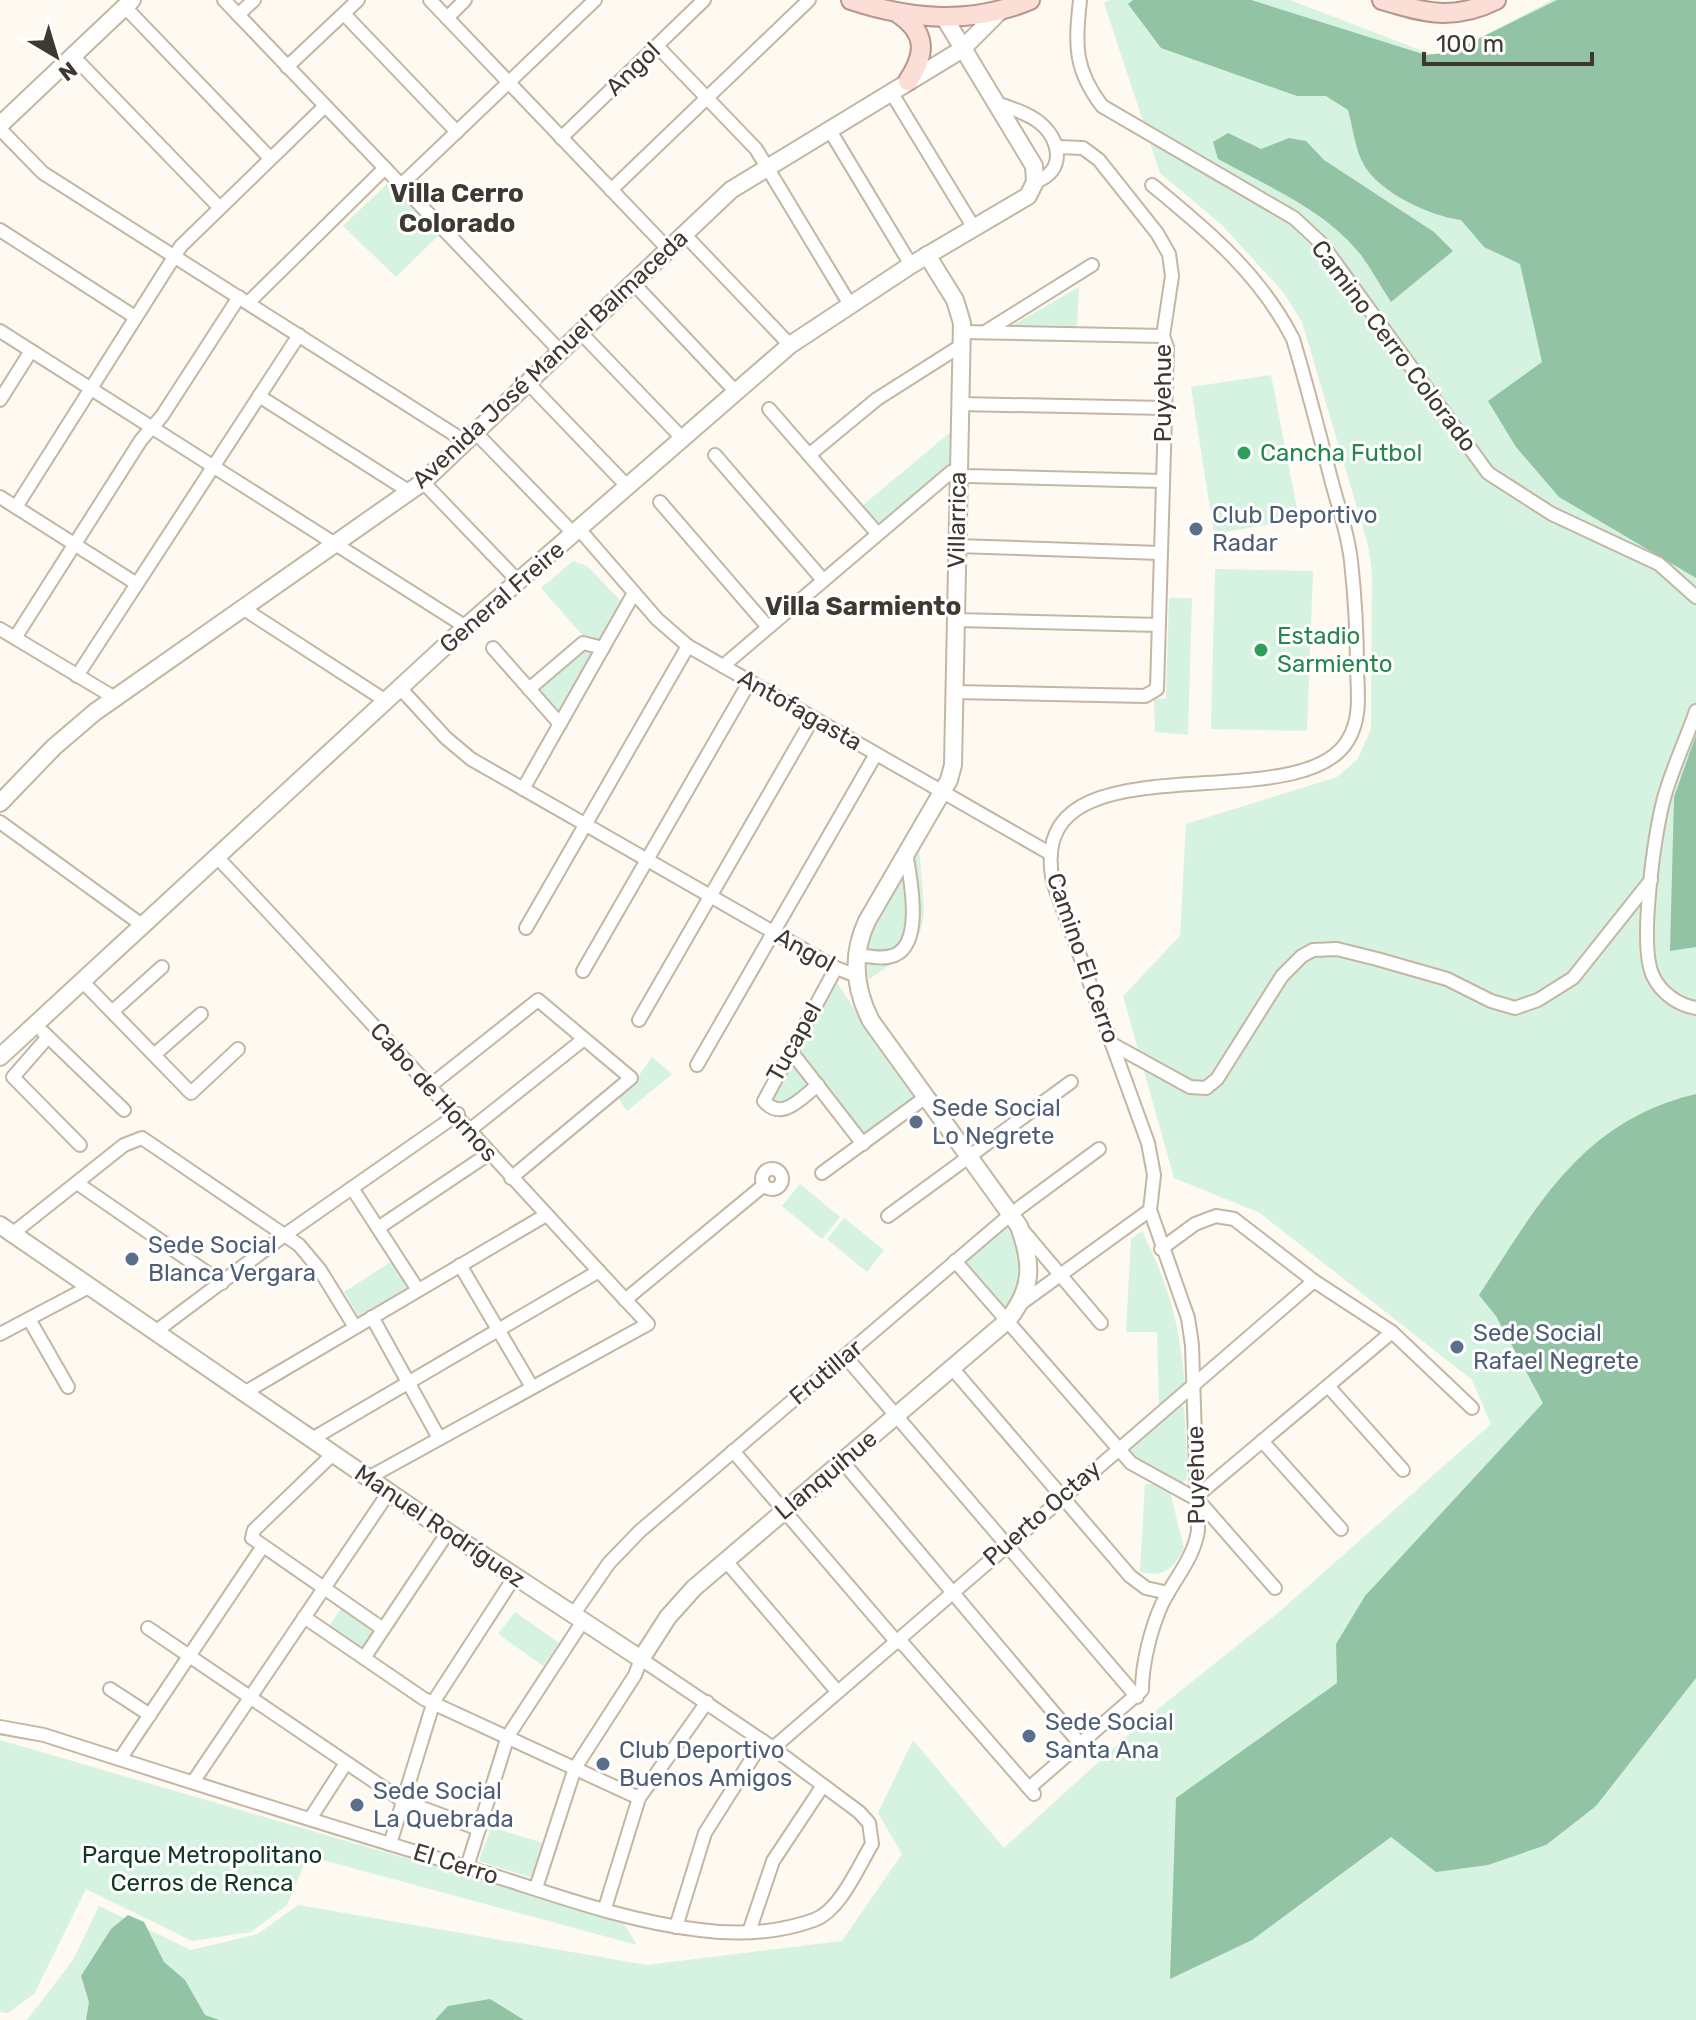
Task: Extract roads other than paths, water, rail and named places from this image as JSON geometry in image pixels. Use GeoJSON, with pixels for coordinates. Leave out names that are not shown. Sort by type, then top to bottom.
{"type":"FeatureCollection","features":[{"type":"Feature","properties":{"kind":"main road"},"geometry":{"type":"LineString","coordinates":[[851,0],[899,14],[944,17],[999,12],[1030,0]]}},
{"type":"Feature","properties":{"kind":"main road"},"geometry":{"type":"LineString","coordinates":[[933,0],[944,17]]}},
{"type":"Feature","properties":{"kind":"main road"},"geometry":{"type":"LineString","coordinates":[[1382,0],[1441,15],[1464,13],[1496,0]]}},
{"type":"Feature","properties":{"kind":"main road"},"geometry":{"type":"LineString","coordinates":[[899,14],[914,26],[922,42],[920,61],[908,81]]}},
{"type":"Feature","properties":{"kind":"street"},"geometry":{"type":"LineString","coordinates":[[224,0],[561,352]]}},
{"type":"Feature","properties":{"kind":"street"},"geometry":{"type":"LineString","coordinates":[[238,15],[254,0]]}},
{"type":"Feature","properties":{"kind":"street"},"geometry":{"type":"LineString","coordinates":[[287,67],[358,0]]}},
{"type":"Feature","properties":{"kind":"street"},"geometry":{"type":"LineString","coordinates":[[430,0],[668,249]]}},
{"type":"Feature","properties":{"kind":"street"},"geometry":{"type":"LineString","coordinates":[[447,18],[465,0]]}},
{"type":"Feature","properties":{"kind":"street"},"geometry":{"type":"LineString","coordinates":[[401,185],[595,0]]}},
{"type":"Feature","properties":{"kind":"street","name":"Angol"},"geometry":{"type":"LineString","coordinates":[[561,138],[704,0]]}},
{"type":"Feature","properties":{"kind":"street"},"geometry":{"type":"LineString","coordinates":[[611,190],[809,0]]}},
{"type":"Feature","properties":{"kind":"street","name":"Camino Cerro Colorado"},"geometry":{"type":"LineString","coordinates":[[1080,0],[1077,60],[1085,84],[1102,106],[1294,218],[1321,243],[1488,473],[1552,514],[1659,564],[1696,597]]}},
{"type":"Feature","properties":{"kind":"street"},"geometry":{"type":"LineString","coordinates":[[0,127],[128,3],[270,158]]}},
{"type":"Feature","properties":{"kind":"street","name":"Avenida José Manuel Balmaceda"},"geometry":{"type":"LineString","coordinates":[[0,803],[54,747],[115,698],[416,487],[731,190],[961,50],[999,12]]}},
{"type":"Feature","properties":{"kind":"street"},"geometry":{"type":"LineString","coordinates":[[344,14],[457,132]]}},
{"type":"Feature","properties":{"kind":"street"},"geometry":{"type":"LineString","coordinates":[[944,17],[961,50],[1034,166],[1035,182],[1048,178],[1058,162],[1058,147],[1052,134],[1039,121],[994,102]]}},
{"type":"Feature","properties":{"kind":"street"},"geometry":{"type":"LineString","coordinates":[[657,46],[752,144],[849,303]]}},
{"type":"Feature","properties":{"kind":"street"},"geometry":{"type":"LineString","coordinates":[[73,56],[219,207]]}},
{"type":"Feature","properties":{"kind":"street"},"geometry":{"type":"LineString","coordinates":[[891,92],[974,228]]}},
{"type":"Feature","properties":{"kind":"street"},"geometry":{"type":"LineString","coordinates":[[16,507],[174,256],[219,207],[325,106]]}},
{"type":"Feature","properties":{"kind":"street","name":"Antofagasta"},"geometry":{"type":"LineString","coordinates":[[0,127],[43,173],[299,335],[471,437],[576,532],[657,619],[688,646],[1051,854]]}},
{"type":"Feature","properties":{"kind":"street"},"geometry":{"type":"LineString","coordinates":[[829,129],[911,265]]}},
{"type":"Feature","properties":{"kind":"street","name":"Puyehue"},"geometry":{"type":"LineString","coordinates":[[953,692],[1153,694],[1157,689],[1167,347],[1163,336],[1172,276],[1169,254],[1157,233],[1099,160],[1083,148],[1058,147]]}},
{"type":"Feature","properties":{"kind":"street"},"geometry":{"type":"LineString","coordinates":[[15,638],[151,428],[244,300],[385,168]]}},
{"type":"Feature","properties":{"kind":"street","name":"General Freire"},"geometry":{"type":"LineString","coordinates":[[0,1057],[466,627],[790,345],[849,303],[1024,199],[1035,182]]}},
{"type":"Feature","properties":{"kind":"street","name":"Camino El Cerro"},"geometry":{"type":"LineString","coordinates":[[1152,185],[1234,256],[1281,317],[1293,339],[1351,559],[1357,717],[1342,750],[1314,770],[1285,778],[1163,785],[1100,799],[1082,807],[1064,822],[1051,854],[1053,882],[1153,1160],[1150,1210],[1161,1249]]}},
{"type":"Feature","properties":{"kind":"street"},"geometry":{"type":"LineString","coordinates":[[0,230],[135,317]]}},
{"type":"Feature","properties":{"kind":"street"},"geometry":{"type":"LineString","coordinates":[[684,234],[790,345]]}},
{"type":"Feature","properties":{"kind":"street","name":"Villarrica"},"geometry":{"type":"LineString","coordinates":[[927,255],[955,300],[962,338],[953,765],[942,791]]}},
{"type":"Feature","properties":{"kind":"street"},"geometry":{"type":"LineString","coordinates":[[985,332],[1092,265]]}},
{"type":"Feature","properties":{"kind":"street"},"geometry":{"type":"LineString","coordinates":[[633,283],[736,392]]}},
{"type":"Feature","properties":{"kind":"street"},"geometry":{"type":"LineString","coordinates":[[0,331],[466,627]]}},
{"type":"Feature","properties":{"kind":"street"},"geometry":{"type":"LineString","coordinates":[[809,455],[877,399],[962,338],[985,332],[1163,336]]}},
{"type":"Feature","properties":{"kind":"street"},"geometry":{"type":"LineString","coordinates":[[581,333],[683,439]]}},
{"type":"Feature","properties":{"kind":"street"},"geometry":{"type":"LineString","coordinates":[[77,676],[299,335]]}},
{"type":"Feature","properties":{"kind":"street"},"geometry":{"type":"LineString","coordinates":[[0,400],[31,351]]}},
{"type":"Feature","properties":{"kind":"street"},"geometry":{"type":"LineString","coordinates":[[528,383],[628,487]]}},
{"type":"Feature","properties":{"kind":"street"},"geometry":{"type":"LineString","coordinates":[[259,396],[416,487],[519,582]]}},
{"type":"Feature","properties":{"kind":"street"},"geometry":{"type":"LineString","coordinates":[[960,404],[1165,408]]}},
{"type":"Feature","properties":{"kind":"street"},"geometry":{"type":"LineString","coordinates":[[769,409],[877,533]]}},
{"type":"Feature","properties":{"kind":"street"},"geometry":{"type":"LineString","coordinates":[[715,455],[823,580]]}},
{"type":"Feature","properties":{"kind":"street"},"geometry":{"type":"LineString","coordinates":[[723,666],[946,474],[958,471],[967,476],[1162,481]]}},
{"type":"Feature","properties":{"kind":"street"},"geometry":{"type":"LineString","coordinates":[[0,497],[137,584]]}},
{"type":"Feature","properties":{"kind":"street"},"geometry":{"type":"LineString","coordinates":[[660,502],[768,627]]}},
{"type":"Feature","properties":{"kind":"street"},"geometry":{"type":"LineString","coordinates":[[957,546],[1160,553]]}},
{"type":"Feature","properties":{"kind":"street"},"geometry":{"type":"LineString","coordinates":[[523,789],[634,593]]}},
{"type":"Feature","properties":{"kind":"street"},"geometry":{"type":"LineString","coordinates":[[244,609],[386,701]]}},
{"type":"Feature","properties":{"kind":"street"},"geometry":{"type":"LineString","coordinates":[[956,620],[1159,625]]}},
{"type":"Feature","properties":{"kind":"street"},"geometry":{"type":"LineString","coordinates":[[0,629],[115,698]]}},
{"type":"Feature","properties":{"kind":"street"},"geometry":{"type":"LineString","coordinates":[[529,689],[583,643],[603,648]]}},
{"type":"Feature","properties":{"kind":"street"},"geometry":{"type":"LineString","coordinates":[[526,928],[688,646]]}},
{"type":"Feature","properties":{"kind":"street"},"geometry":{"type":"LineString","coordinates":[[493,648],[560,724]]}},
{"type":"Feature","properties":{"kind":"street"},"geometry":{"type":"LineString","coordinates":[[583,971],[750,681]]}},
{"type":"Feature","properties":{"kind":"street","name":"Angol"},"geometry":{"type":"LineString","coordinates":[[400,688],[453,745],[647,860],[836,968],[857,976],[862,1001],[871,1021],[1015,1220],[1101,1323]]}},
{"type":"Feature","properties":{"kind":"street"},"geometry":{"type":"LineString","coordinates":[[1696,711],[1664,798],[1651,880],[1650,968],[1665,992],[1680,1003],[1696,1008]]}},
{"type":"Feature","properties":{"kind":"street"},"geometry":{"type":"LineString","coordinates":[[639,1020],[813,718]]}},
{"type":"Feature","properties":{"kind":"street"},"geometry":{"type":"LineString","coordinates":[[697,1065],[876,754]]}},
{"type":"Feature","properties":{"kind":"street"},"geometry":{"type":"LineString","coordinates":[[857,976],[856,955],[867,921],[942,791]]}},
{"type":"Feature","properties":{"kind":"street"},"geometry":{"type":"LineString","coordinates":[[0,822],[142,925]]}},
{"type":"Feature","properties":{"kind":"street"},"geometry":{"type":"LineString","coordinates":[[856,955],[891,956],[903,950],[910,940],[911,886],[906,852]]}},
{"type":"Feature","properties":{"kind":"street","name":"Cabo de Hornos"},"geometry":{"type":"LineString","coordinates":[[216,856],[458,1114],[511,1178],[648,1324],[532,1387]]}},
{"type":"Feature","properties":{"kind":"street"},"geometry":{"type":"LineString","coordinates":[[1112,1044],[1190,1087],[1206,1088],[1217,1079],[1282,976],[1302,956],[1325,948],[1447,979],[1491,1001],[1515,1008],[1538,1000],[1573,978],[1651,880]]}},
{"type":"Feature","properties":{"kind":"street"},"geometry":{"type":"LineString","coordinates":[[113,1011],[162,967]]}},
{"type":"Feature","properties":{"kind":"street","name":"Tucapel"},"geometry":{"type":"LineString","coordinates":[[818,1085],[784,1111],[766,1104],[765,1095],[836,968]]}},
{"type":"Feature","properties":{"kind":"street"},"geometry":{"type":"LineString","coordinates":[[82,981],[191,1093],[238,1049]]}},
{"type":"Feature","properties":{"kind":"street"},"geometry":{"type":"LineString","coordinates":[[431,1085],[538,1000],[631,1078],[511,1178]]}},
{"type":"Feature","properties":{"kind":"street"},"geometry":{"type":"LineString","coordinates":[[155,1054],[201,1014]]}},
{"type":"Feature","properties":{"kind":"street"},"geometry":{"type":"LineString","coordinates":[[35,1024],[124,1110]]}},
{"type":"Feature","properties":{"kind":"street"},"geometry":{"type":"LineString","coordinates":[[48,1037],[13,1077],[80,1145]]}},
{"type":"Feature","properties":{"kind":"street"},"geometry":{"type":"LineString","coordinates":[[471,1129],[584,1039]]}},
{"type":"Feature","properties":{"kind":"street"},"geometry":{"type":"LineString","coordinates":[[790,1050],[863,1144]]}},
{"type":"Feature","properties":{"kind":"street"},"geometry":{"type":"LineString","coordinates":[[888,1216],[1071,1082]]}},
{"type":"Feature","properties":{"kind":"street"},"geometry":{"type":"LineString","coordinates":[[822,1173],[926,1097]]}},
{"type":"Feature","properties":{"kind":"street"},"geometry":{"type":"LineString","coordinates":[[155,1332],[286,1234],[458,1114]]}},
{"type":"Feature","properties":{"kind":"street"},"geometry":{"type":"LineString","coordinates":[[6,1230],[138,1138],[149,1142],[286,1234],[314,1261],[355,1327]]}},
{"type":"Feature","properties":{"kind":"street","name":"Frutillar"},"geometry":{"type":"LineString","coordinates":[[467,1867],[508,1736],[628,1541],[955,1261],[1015,1220],[1099,1149]]}},
{"type":"Feature","properties":{"kind":"street"},"geometry":{"type":"LineString","coordinates":[[378,1228],[490,1153]]}},
{"type":"Feature","properties":{"kind":"street"},"geometry":{"type":"LineString","coordinates":[[77,1183],[222,1283]]}},
{"type":"Feature","properties":{"kind":"street"},"geometry":{"type":"LineString","coordinates":[[625,1300],[764,1185]]}},
{"type":"Feature","properties":{"kind":"street"},"geometry":{"type":"LineString","coordinates":[[352,1188],[418,1290]]}},
{"type":"Feature","properties":{"kind":"street","name":"Llanquihue"},"geometry":{"type":"LineString","coordinates":[[641,1659],[677,1606],[726,1561],[1007,1321],[1023,1302],[1150,1210]]}},
{"type":"Feature","properties":{"kind":"street"},"geometry":{"type":"LineString","coordinates":[[244,1393],[546,1215]]}},
{"type":"Feature","properties":{"kind":"street"},"geometry":{"type":"LineString","coordinates":[[1161,1249],[1195,1224],[1216,1216],[1234,1219],[1314,1281],[1392,1332],[1472,1408]]}},
{"type":"Feature","properties":{"kind":"street"},"geometry":{"type":"LineString","coordinates":[[1015,1220],[1027,1249],[1029,1271],[1023,1302]]}},
{"type":"Feature","properties":{"kind":"street","name":"Manuel Rodríguez"},"geometry":{"type":"LineString","coordinates":[[6,1230],[448,1532],[768,1744],[859,1812],[872,1834]]}},
{"type":"Feature","properties":{"kind":"street","name":"Puyehue"},"geometry":{"type":"LineString","coordinates":[[1137,1697],[1142,1690],[1160,1607],[1195,1546],[1198,1497],[1188,1318],[1161,1249]]}},
{"type":"Feature","properties":{"kind":"street"},"geometry":{"type":"LineString","coordinates":[[955,1261],[1118,1448],[1142,1472],[1198,1497],[1275,1588]]}},
{"type":"Feature","properties":{"kind":"street"},"geometry":{"type":"LineString","coordinates":[[368,1478],[532,1387],[460,1265]]}},
{"type":"Feature","properties":{"kind":"street"},"geometry":{"type":"LineString","coordinates":[[312,1439],[599,1271]]}},
{"type":"Feature","properties":{"kind":"street","name":"Puerto Octay"},"geometry":{"type":"LineString","coordinates":[[676,1927],[705,1833],[768,1744],[895,1640],[1314,1281]]}},
{"type":"Feature","properties":{"kind":"street"},"geometry":{"type":"LineString","coordinates":[[0,1334],[89,1287]]}},
{"type":"Feature","properties":{"kind":"street"},"geometry":{"type":"LineString","coordinates":[[372,1317],[439,1438]]}},
{"type":"Feature","properties":{"kind":"street"},"geometry":{"type":"LineString","coordinates":[[29,1319],[68,1387]]}},
{"type":"Feature","properties":{"kind":"street"},"geometry":{"type":"LineString","coordinates":[[1198,1497],[1392,1332]]}},
{"type":"Feature","properties":{"kind":"street"},"geometry":{"type":"LineString","coordinates":[[733,1451],[895,1640],[904,1645],[1032,1791],[1137,1697],[845,1356]]}},
{"type":"Feature","properties":{"kind":"street"},"geometry":{"type":"LineString","coordinates":[[952,1368],[1138,1583],[1168,1593]]}},
{"type":"Feature","properties":{"kind":"street"},"geometry":{"type":"LineString","coordinates":[[1328,1386],[1403,1470]]}},
{"type":"Feature","properties":{"kind":"street"},"geometry":{"type":"LineString","coordinates":[[1262,1441],[1341,1529]]}},
{"type":"Feature","properties":{"kind":"street"},"geometry":{"type":"LineString","coordinates":[[333,1454],[252,1535],[263,1546],[383,1629]]}},
{"type":"Feature","properties":{"kind":"street"},"geometry":{"type":"LineString","coordinates":[[842,1461],[1081,1745]]}},
{"type":"Feature","properties":{"kind":"street"},"geometry":{"type":"LineString","coordinates":[[193,1782],[389,1492]]}},
{"type":"Feature","properties":{"kind":"street"},"geometry":{"type":"LineString","coordinates":[[364,1658],[448,1532]]}},
{"type":"Feature","properties":{"kind":"street"},"geometry":{"type":"LineString","coordinates":[[120,1759],[263,1546]]}},
{"type":"Feature","properties":{"kind":"street"},"geometry":{"type":"LineString","coordinates":[[726,1561],[836,1690]]}},
{"type":"Feature","properties":{"kind":"street"},"geometry":{"type":"LineString","coordinates":[[390,1844],[434,1701],[515,1576]]}},
{"type":"Feature","properties":{"kind":"street"},"geometry":{"type":"LineString","coordinates":[[304,1617],[424,1699],[639,1798]]}},
{"type":"Feature","properties":{"kind":"street"},"geometry":{"type":"LineString","coordinates":[[148,1628],[403,1801],[479,1829]]}},
{"type":"Feature","properties":{"kind":"street"},"geometry":{"type":"LineString","coordinates":[[536,1888],[575,1768],[635,1675],[641,1659]]}},
{"type":"Feature","properties":{"kind":"street"},"geometry":{"type":"LineString","coordinates":[[110,1689],[150,1715]]}},
{"type":"Feature","properties":{"kind":"street"},"geometry":{"type":"LineString","coordinates":[[605,1908],[639,1798],[707,1702]]}},
{"type":"Feature","properties":{"kind":"street","name":"El Cerro"},"geometry":{"type":"LineString","coordinates":[[0,1727],[36,1733],[390,1844],[676,1927],[749,1932],[779,1930],[817,1920],[830,1911],[872,1844],[872,1834]]}},
{"type":"Feature","properties":{"kind":"street"},"geometry":{"type":"LineString","coordinates":[[310,1819],[346,1763]]}},
{"type":"Feature","properties":{"kind":"street"},"geometry":{"type":"LineString","coordinates":[[749,1932],[773,1861],[822,1787]]}},
{"type":"Feature","properties":{"kind":"place","name":"Cancha Futbol"},"geometry":{"type":"Point","coordinates":[1244,453]}},
{"type":"Feature","properties":{"kind":"place","name":"Club Deportivo Radar"},"geometry":{"type":"Point","coordinates":[1196,529]}},
{"type":"Feature","properties":{"kind":"place","name":"Estadio Sarmiento"},"geometry":{"type":"Point","coordinates":[1261,650]}},
{"type":"Feature","properties":{"kind":"place","name":"Sede Social Lo Negrete"},"geometry":{"type":"Point","coordinates":[916,1122]}},
{"type":"Feature","properties":{"kind":"place","name":"Sede Social Blanca Vergara"},"geometry":{"type":"Point","coordinates":[132,1259]}},
{"type":"Feature","properties":{"kind":"place","name":"Sede Social Rafael Negrete"},"geometry":{"type":"Point","coordinates":[1457,1347]}},
{"type":"Feature","properties":{"kind":"place","name":"Sede Social Santa Ana"},"geometry":{"type":"Point","coordinates":[1029,1736]}},
{"type":"Feature","properties":{"kind":"place","name":"Club Deportivo Buenos Amigos"},"geometry":{"type":"Point","coordinates":[603,1764]}},
{"type":"Feature","properties":{"kind":"place","name":"Sede Social La Quebrada"},"geometry":{"type":"Point","coordinates":[357,1805]}},
{"type":"Feature","properties":{"kind":"district","name":"Villa Cerro Colorado"},"geometry":{"type":"Point","coordinates":[457,208]}},
{"type":"Feature","properties":{"kind":"district","name":"Villa Sarmiento"},"geometry":{"type":"Point","coordinates":[863,606]}},
{"type":"Feature","properties":{"kind":"park label","name":"Parque Metropolitano Cerros de Renca"},"geometry":{"type":"Point","coordinates":[202,1869]}}]}
